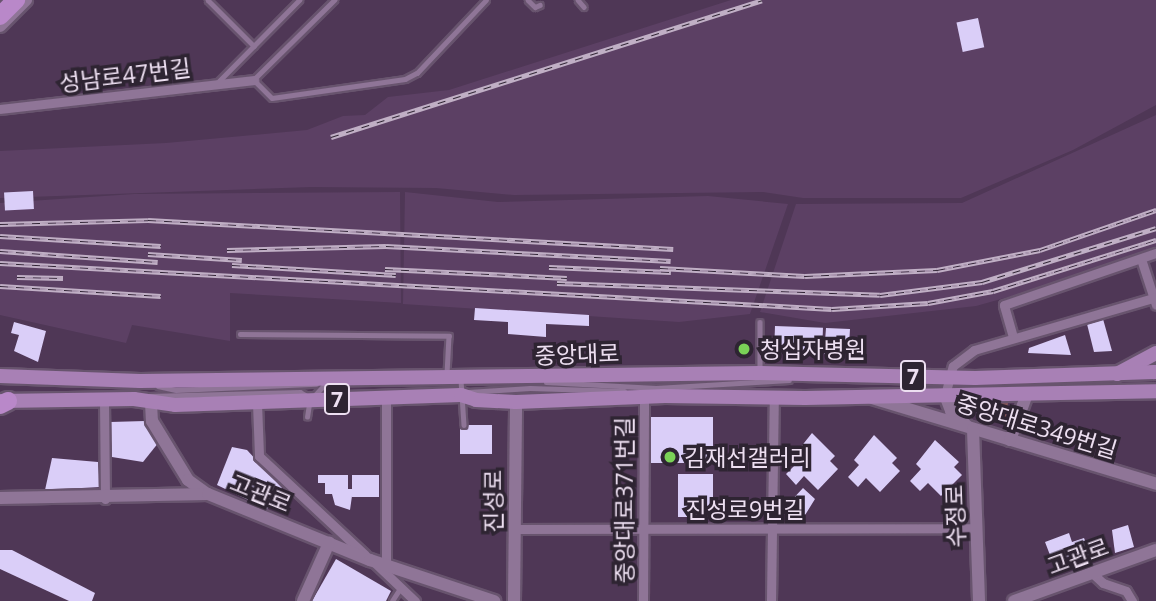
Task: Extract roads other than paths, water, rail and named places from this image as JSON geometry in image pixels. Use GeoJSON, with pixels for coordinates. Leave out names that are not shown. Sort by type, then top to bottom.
{"type":"FeatureCollection","features":[{"type":"Feature","properties":{"kind":"highway"},"geometry":{"type":"LineString","coordinates":[[0,16],[16,0]]}},
{"type":"Feature","properties":{"kind":"main road"},"geometry":{"type":"LineString","coordinates":[[1116,374],[1156,354]]}},
{"type":"Feature","properties":{"kind":"main road","name":"중앙대로"},"geometry":{"type":"LineString","coordinates":[[0,376],[140,381],[454,376],[524,379],[760,373],[946,377],[1116,374],[1153,383]]}},
{"type":"Feature","properties":{"kind":"main road","name":"중앙대로"},"geometry":{"type":"LineString","coordinates":[[3,402],[134,399],[152,403],[257,404],[312,399],[461,395],[476,400],[516,402],[644,399],[665,396],[865,397],[1027,394],[1153,383]]}},
{"type":"Feature","properties":{"kind":"street"},"geometry":{"type":"LineString","coordinates":[[0,26],[26,0]]}},
{"type":"Feature","properties":{"kind":"street","name":"성남로47번길"},"geometry":{"type":"LineString","coordinates":[[0,109],[254,80]]}},
{"type":"Feature","properties":{"kind":"street"},"geometry":{"type":"LineString","coordinates":[[1013,337],[1004,305],[1156,253]]}},
{"type":"Feature","properties":{"kind":"street"},"geometry":{"type":"LineString","coordinates":[[973,429],[951,411],[945,395],[946,377],[974,350],[1013,337],[1155,300],[1141,258]]}},
{"type":"Feature","properties":{"kind":"street"},"geometry":{"type":"LineString","coordinates":[[1010,440],[1027,394]]}},
{"type":"Feature","properties":{"kind":"street","name":"중앙대로349번길"},"geometry":{"type":"LineString","coordinates":[[865,397],[1156,484]]}},
{"type":"Feature","properties":{"kind":"street"},"geometry":{"type":"LineString","coordinates":[[386,398],[386,565]]}},
{"type":"Feature","properties":{"kind":"street"},"geometry":{"type":"LineString","coordinates":[[771,601],[774,398]]}},
{"type":"Feature","properties":{"kind":"street","name":"중앙대로371번길"},"geometry":{"type":"LineString","coordinates":[[643,601],[644,399]]}},
{"type":"Feature","properties":{"kind":"street"},"geometry":{"type":"LineString","coordinates":[[104,401],[105,499]]}},
{"type":"Feature","properties":{"kind":"street","name":"진성로"},"geometry":{"type":"LineString","coordinates":[[514,601],[516,402]]}},
{"type":"Feature","properties":{"kind":"street"},"geometry":{"type":"LineString","coordinates":[[152,403],[152,421],[188,480],[208,494]]}},
{"type":"Feature","properties":{"kind":"street"},"geometry":{"type":"LineString","coordinates":[[257,404],[259,456],[415,601]]}},
{"type":"Feature","properties":{"kind":"street","name":"수정로"},"geometry":{"type":"LineString","coordinates":[[973,429],[979,601]]}},
{"type":"Feature","properties":{"kind":"street","name":"고관로"},"geometry":{"type":"LineString","coordinates":[[0,498],[105,499],[208,494],[370,560],[494,601]]}},
{"type":"Feature","properties":{"kind":"street","name":"진성로9번길"},"geometry":{"type":"LineString","coordinates":[[514,529],[976,528]]}},
{"type":"Feature","properties":{"kind":"street"},"geometry":{"type":"LineString","coordinates":[[303,601],[329,543]]}},
{"type":"Feature","properties":{"kind":"street","name":"고관로"},"geometry":{"type":"LineString","coordinates":[[1014,601],[1156,550]]}},
{"type":"Feature","properties":{"kind":"street"},"geometry":{"type":"LineString","coordinates":[[1093,573],[1103,583],[1126,591],[1132,601]]}},
{"type":"Feature","properties":{"kind":"lane"},"geometry":{"type":"LineString","coordinates":[[208,0],[254,46]]}},
{"type":"Feature","properties":{"kind":"lane"},"geometry":{"type":"LineString","coordinates":[[216,83],[299,0]]}},
{"type":"Feature","properties":{"kind":"lane"},"geometry":{"type":"LineString","coordinates":[[335,0],[254,80],[272,98],[405,79],[416,73],[486,0]]}},
{"type":"Feature","properties":{"kind":"lane"},"geometry":{"type":"LineString","coordinates":[[528,0],[535,7],[540,5]]}},
{"type":"Feature","properties":{"kind":"lane"},"geometry":{"type":"LineString","coordinates":[[578,0],[584,7]]}},
{"type":"Feature","properties":{"kind":"lane"},"geometry":{"type":"LineString","coordinates":[[760,322],[760,373]]}},
{"type":"Feature","properties":{"kind":"lane"},"geometry":{"type":"LineString","coordinates":[[240,334],[449,336],[464,425]]}},
{"type":"Feature","properties":{"kind":"lane"},"geometry":{"type":"LineString","coordinates":[[524,379],[656,388],[754,385],[825,375]]}},
{"type":"Feature","properties":{"kind":"lane"},"geometry":{"type":"LineString","coordinates":[[307,417],[312,399],[329,378]]}},
{"type":"Feature","properties":{"kind":"lane"},"geometry":{"type":"LineString","coordinates":[[461,395],[478,389],[579,388],[665,396]]}},
{"type":"Feature","properties":{"kind":"lane"},"geometry":{"type":"LineString","coordinates":[[134,399],[160,393],[300,392],[312,399]]}},
{"type":"Feature","properties":{"kind":"lane"},"geometry":{"type":"LineString","coordinates":[[392,601],[401,587]]}},
{"type":"Feature","properties":{"kind":"railway"},"geometry":{"type":"LineString","coordinates":[[331,137],[762,0]]}},
{"type":"Feature","properties":{"kind":"railway"},"geometry":{"type":"LineString","coordinates":[[660,268],[805,276],[937,270],[1040,250],[1156,210]]}},
{"type":"Feature","properties":{"kind":"railway"},"geometry":{"type":"LineString","coordinates":[[0,224],[148,220],[673,249]]}},
{"type":"Feature","properties":{"kind":"railway"},"geometry":{"type":"LineString","coordinates":[[557,283],[880,295],[982,282],[1156,228]]}},
{"type":"Feature","properties":{"kind":"railway"},"geometry":{"type":"LineString","coordinates":[[0,236],[161,246]]}},
{"type":"Feature","properties":{"kind":"railway"},"geometry":{"type":"LineString","coordinates":[[0,263],[832,309],[928,303],[993,291],[1156,240]]}},
{"type":"Feature","properties":{"kind":"railway"},"geometry":{"type":"LineString","coordinates":[[227,250],[386,246],[671,261]]}},
{"type":"Feature","properties":{"kind":"railway"},"geometry":{"type":"LineString","coordinates":[[0,251],[158,262]]}},
{"type":"Feature","properties":{"kind":"railway"},"geometry":{"type":"LineString","coordinates":[[148,254],[242,260]]}},
{"type":"Feature","properties":{"kind":"railway"},"geometry":{"type":"LineString","coordinates":[[232,265],[396,275]]}},
{"type":"Feature","properties":{"kind":"railway"},"geometry":{"type":"LineString","coordinates":[[549,267],[671,272]]}},
{"type":"Feature","properties":{"kind":"railway"},"geometry":{"type":"LineString","coordinates":[[385,269],[567,278]]}},
{"type":"Feature","properties":{"kind":"railway"},"geometry":{"type":"LineString","coordinates":[[17,277],[63,278]]}},
{"type":"Feature","properties":{"kind":"railway"},"geometry":{"type":"LineString","coordinates":[[0,286],[161,296]]}},
{"type":"Feature","properties":{"kind":"place","name":"청십자병원"},"geometry":{"type":"Point","coordinates":[744,349]}},
{"type":"Feature","properties":{"kind":"place","name":"김재선갤러리"},"geometry":{"type":"Point","coordinates":[670,457]}}]}
